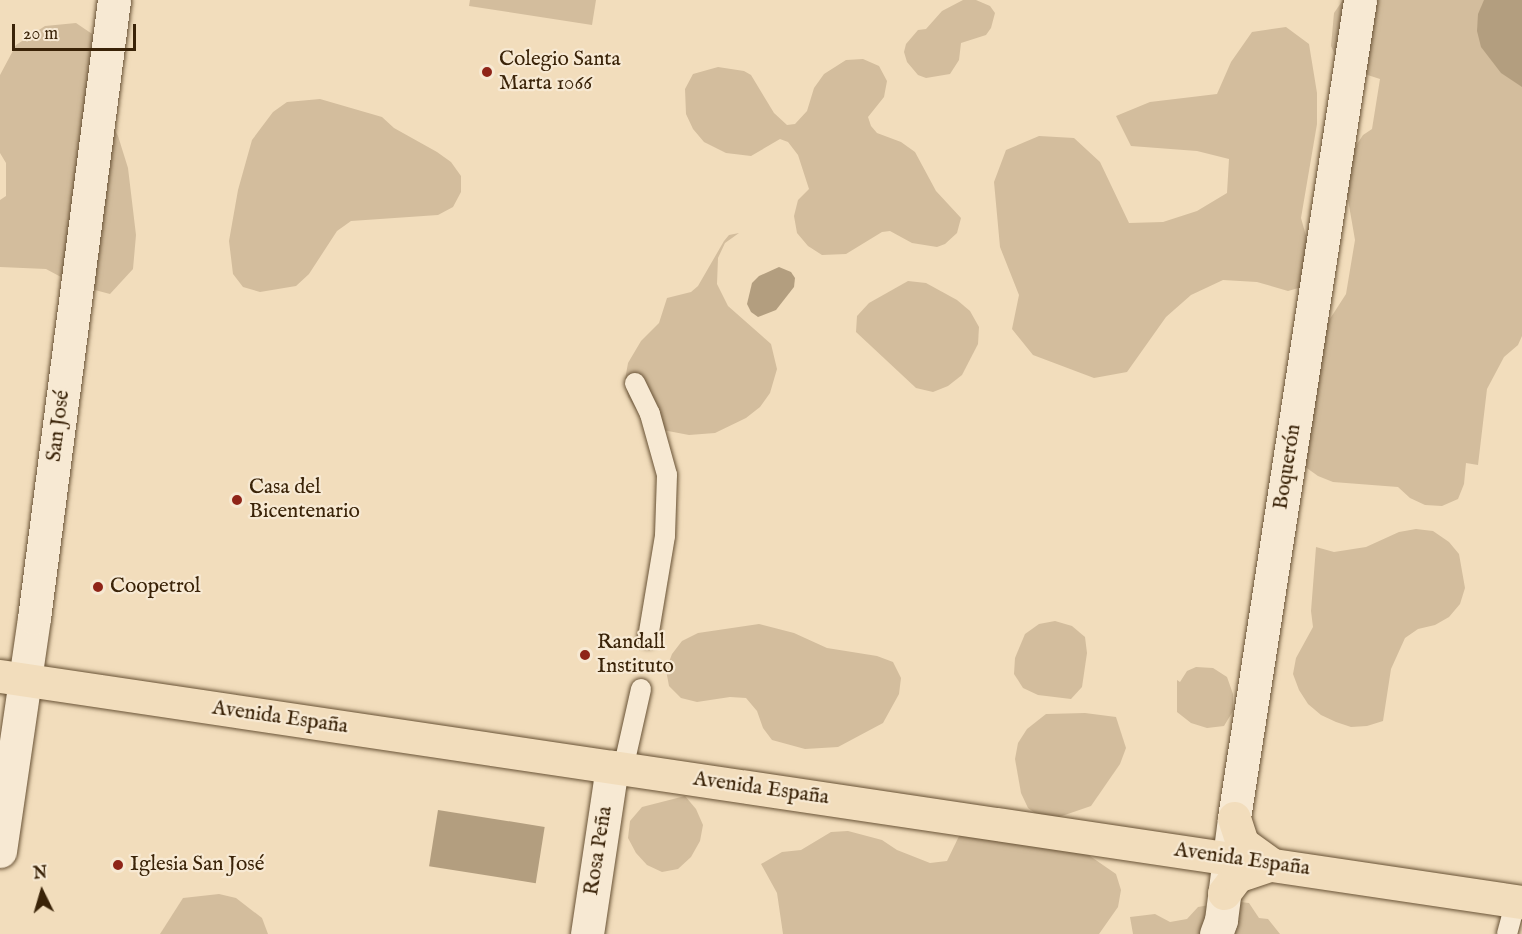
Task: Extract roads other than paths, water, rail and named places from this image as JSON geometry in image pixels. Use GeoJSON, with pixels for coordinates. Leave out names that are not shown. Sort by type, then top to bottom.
{"type":"FeatureCollection","features":[{"type":"Feature","properties":{"kind":"main road","name":"Avenida España"},"geometry":{"type":"LineString","coordinates":[[13,678],[1519,901]]}},
{"type":"Feature","properties":{"kind":"main road"},"geometry":{"type":"LineString","coordinates":[[1234,818],[1242,843],[1271,864]]}},
{"type":"Feature","properties":{"kind":"main road"},"geometry":{"type":"LineString","coordinates":[[1224,893],[1237,876],[1271,864]]}},
{"type":"Feature","properties":{"kind":"street","name":"San José"},"geometry":{"type":"LineString","coordinates":[[0,851],[13,678],[114,0]]}},
{"type":"Feature","properties":{"kind":"street","name":"Boquerón"},"geometry":{"type":"LineString","coordinates":[[1216,934],[1221,920],[1234,818],[1360,0]]}},
{"type":"Feature","properties":{"kind":"street","name":"Rosa Peña"},"geometry":{"type":"LineString","coordinates":[[587,934],[618,768]]}},
{"type":"Feature","properties":{"kind":"lane"},"geometry":{"type":"LineString","coordinates":[[635,382],[650,414],[667,475],[665,536],[648,638]]}},
{"type":"Feature","properties":{"kind":"lane"},"geometry":{"type":"LineString","coordinates":[[618,768],[641,689]]}},
{"type":"Feature","properties":{"kind":"lane"},"geometry":{"type":"LineString","coordinates":[[1508,934],[1519,901]]}},
{"type":"Feature","properties":{"kind":"place","name":"Colegio Santa Marta 1066"},"geometry":{"type":"Point","coordinates":[487,72]}},
{"type":"Feature","properties":{"kind":"place","name":"Casa del Bicentenario"},"geometry":{"type":"Point","coordinates":[237,500]}},
{"type":"Feature","properties":{"kind":"place","name":"Coopetrol"},"geometry":{"type":"Point","coordinates":[98,587]}},
{"type":"Feature","properties":{"kind":"place","name":"Randall Instituto"},"geometry":{"type":"Point","coordinates":[585,655]}},
{"type":"Feature","properties":{"kind":"place","name":"Iglesia San José"},"geometry":{"type":"Point","coordinates":[118,865]}}]}
